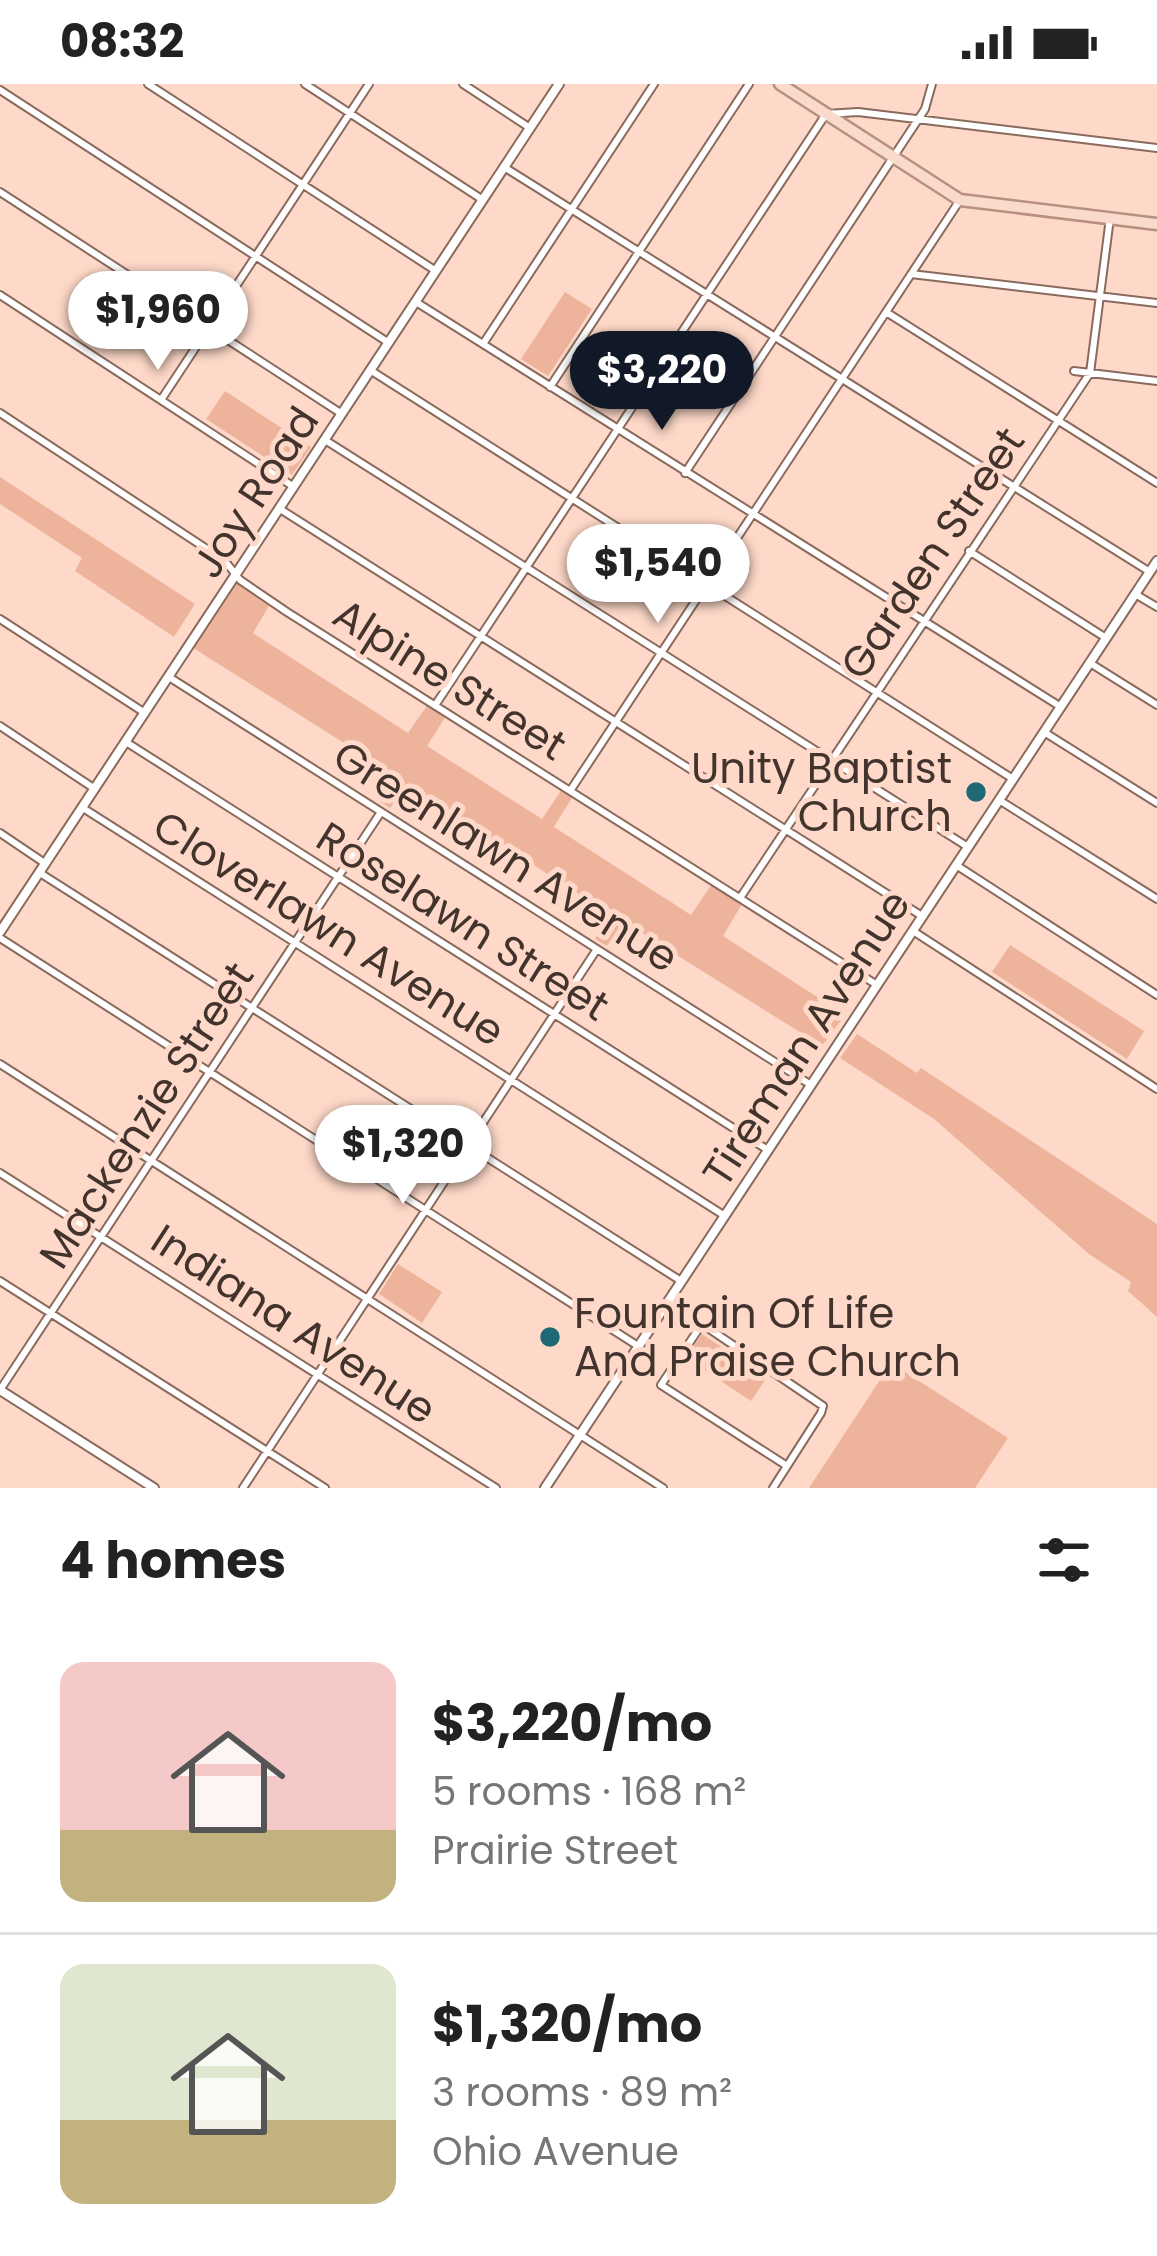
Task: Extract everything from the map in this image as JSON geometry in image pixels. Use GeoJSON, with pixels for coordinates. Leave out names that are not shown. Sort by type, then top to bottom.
{"type":"FeatureCollection","features":[{"type":"Feature","properties":{"kind":"main road"},"geometry":{"type":"LineString","coordinates":[[780,84],[960,200],[1157,224]]}},
{"type":"Feature","properties":{"kind":"street"},"geometry":{"type":"LineString","coordinates":[[148,84],[436,271]]}},
{"type":"Feature","properties":{"kind":"street"},"geometry":{"type":"LineString","coordinates":[[305,84],[483,200]]}},
{"type":"Feature","properties":{"kind":"street"},"geometry":{"type":"LineString","coordinates":[[161,400],[369,84]]}},
{"type":"Feature","properties":{"kind":"street"},"geometry":{"type":"LineString","coordinates":[[463,84],[530,128]]}},
{"type":"Feature","properties":{"kind":"street","name":"Joy Road"},"geometry":{"type":"LineString","coordinates":[[0,935],[559,84]]}},
{"type":"Feature","properties":{"kind":"street"},"geometry":{"type":"LineString","coordinates":[[483,344],[654,84]]}},
{"type":"Feature","properties":{"kind":"street"},"geometry":{"type":"LineString","coordinates":[[550,387],[749,84]]}},
{"type":"Feature","properties":{"kind":"street"},"geometry":{"type":"LineString","coordinates":[[685,472],[927,104],[932,84]]}},
{"type":"Feature","properties":{"kind":"street"},"geometry":{"type":"LineString","coordinates":[[0,90],[389,343]]}},
{"type":"Feature","properties":{"kind":"street"},"geometry":{"type":"LineString","coordinates":[[436,705],[826,114],[858,112],[1157,148]]}},
{"type":"Feature","properties":{"kind":"street"},"geometry":{"type":"LineString","coordinates":[[504,167],[1150,572]]}},
{"type":"Feature","properties":{"kind":"street"},"geometry":{"type":"LineString","coordinates":[[0,192],[342,414]]}},
{"type":"Feature","properties":{"kind":"street"},"geometry":{"type":"LineString","coordinates":[[570,790],[960,200]]}},
{"type":"Feature","properties":{"kind":"street","name":"Garden Street"},"geometry":{"type":"LineString","coordinates":[[740,898],[1090,373],[1110,218]]}},
{"type":"Feature","properties":{"kind":"street"},"geometry":{"type":"LineString","coordinates":[[911,274],[1157,303]]}},
{"type":"Feature","properties":{"kind":"street"},"geometry":{"type":"LineString","coordinates":[[0,295],[294,487]]}},
{"type":"Feature","properties":{"kind":"street"},"geometry":{"type":"LineString","coordinates":[[416,302],[1061,707]]}},
{"type":"Feature","properties":{"kind":"street"},"geometry":{"type":"LineString","coordinates":[[886,311],[1157,483]]}},
{"type":"Feature","properties":{"kind":"street"},"geometry":{"type":"LineString","coordinates":[[370,370],[1013,778]]}},
{"type":"Feature","properties":{"kind":"street"},"geometry":{"type":"LineString","coordinates":[[1074,371],[1157,381]]}},
{"type":"Feature","properties":{"kind":"street","name":"Alpine Street"},"geometry":{"type":"LineString","coordinates":[[0,413],[225,561],[287,612],[877,985]]}},
{"type":"Feature","properties":{"kind":"street"},"geometry":{"type":"LineString","coordinates":[[325,440],[968,847]]}},
{"type":"Feature","properties":{"kind":"street"},"geometry":{"type":"LineString","coordinates":[[280,509],[922,916]]}},
{"type":"Feature","properties":{"kind":"street"},"geometry":{"type":"LineString","coordinates":[[969,550],[1106,638]]}},
{"type":"Feature","properties":{"kind":"street","name":"Tireman Avenue"},"geometry":{"type":"LineString","coordinates":[[545,1488],[1157,561]]}},
{"type":"Feature","properties":{"kind":"street"},"geometry":{"type":"LineString","coordinates":[[1136,594],[1157,607]]}},
{"type":"Feature","properties":{"kind":"street"},"geometry":{"type":"LineString","coordinates":[[0,619],[145,713]]}},
{"type":"Feature","properties":{"kind":"street"},"geometry":{"type":"LineString","coordinates":[[1090,663],[1157,705]]}},
{"type":"Feature","properties":{"kind":"street","name":"Greenlawn Avenue"},"geometry":{"type":"LineString","coordinates":[[169,677],[811,1085]]}},
{"type":"Feature","properties":{"kind":"street"},"geometry":{"type":"LineString","coordinates":[[0,726],[95,789]]}},
{"type":"Feature","properties":{"kind":"street"},"geometry":{"type":"LineString","coordinates":[[1044,732],[1157,803]]}},
{"type":"Feature","properties":{"kind":"street","name":"Roselawn Street"},"geometry":{"type":"LineString","coordinates":[[126,742],[768,1150]]}},
{"type":"Feature","properties":{"kind":"street"},"geometry":{"type":"LineString","coordinates":[[999,800],[1157,899]]}},
{"type":"Feature","properties":{"kind":"street","name":"Cloverlawn Avenue"},"geometry":{"type":"LineString","coordinates":[[83,808],[724,1216]]}},
{"type":"Feature","properties":{"kind":"street","name":"Mackenzie Street"},"geometry":{"type":"LineString","coordinates":[[0,1390],[381,812]]}},
{"type":"Feature","properties":{"kind":"street"},"geometry":{"type":"LineString","coordinates":[[0,833],[43,868],[252,1008],[681,1281]]}},
{"type":"Feature","properties":{"kind":"street"},"geometry":{"type":"LineString","coordinates":[[956,866],[1157,995]]}},
{"type":"Feature","properties":{"kind":"street"},"geometry":{"type":"LineString","coordinates":[[913,931],[1157,1089]]}},
{"type":"Feature","properties":{"kind":"street"},"geometry":{"type":"LineString","coordinates":[[0,935],[638,1346]]}},
{"type":"Feature","properties":{"kind":"street"},"geometry":{"type":"LineString","coordinates":[[243,1488],[598,949]]}},
{"type":"Feature","properties":{"kind":"street"},"geometry":{"type":"LineString","coordinates":[[0,1064],[663,1488]]}},
{"type":"Feature","properties":{"kind":"street","name":"Indiana Avenue"},"geometry":{"type":"LineString","coordinates":[[0,1172],[496,1488]]}},
{"type":"Feature","properties":{"kind":"street"},"geometry":{"type":"LineString","coordinates":[[0,1281],[325,1488]]}},
{"type":"Feature","properties":{"kind":"street"},"geometry":{"type":"LineString","coordinates":[[773,1488],[787,1466],[823,1406],[700,1327],[661,1385],[787,1466]]}},
{"type":"Feature","properties":{"kind":"street"},"geometry":{"type":"LineString","coordinates":[[0,1390],[154,1488]]}},
{"type":"Feature","properties":{"kind":"shaded area"},"geometry":{"type":"Polygon","coordinates":[[[565,292],[592,309],[548,376],[521,359],[565,292]]]}},
{"type":"Feature","properties":{"kind":"shaded area"},"geometry":{"type":"Polygon","coordinates":[[[225,391],[311,447],[292,475],[206,419],[225,391]]]}},
{"type":"Feature","properties":{"kind":"shaded area"},"geometry":{"type":"Polygon","coordinates":[[[0,477],[195,604],[174,637],[75,571],[82,558],[0,504],[0,477]]]}},
{"type":"Feature","properties":{"kind":"shaded area"},"geometry":{"type":"Polygon","coordinates":[[[235,577],[272,601],[253,633],[408,733],[428,704],[446,716],[427,746],[542,819],[562,789],[573,796],[554,827],[691,915],[712,884],[742,904],[723,936],[845,1015],[822,1046],[624,922],[607,946],[595,939],[610,914],[407,784],[390,808],[379,801],[395,775],[190,646],[235,577]]]}},
{"type":"Feature","properties":{"kind":"shaded area"},"geometry":{"type":"Polygon","coordinates":[[[1010,945],[1144,1031],[1127,1059],[992,972],[1010,945]]]}},
{"type":"Feature","properties":{"kind":"shaded area"},"geometry":{"type":"Polygon","coordinates":[[[857,1034],[917,1073],[921,1068],[1157,1224],[1157,1317],[1128,1291],[1131,1282],[1089,1254],[934,1119],[840,1058],[857,1034]]]}},
{"type":"Feature","properties":{"kind":"shaded area"},"geometry":{"type":"Polygon","coordinates":[[[398,1264],[442,1292],[422,1323],[379,1294],[398,1264]]]}},
{"type":"Feature","properties":{"kind":"shaded area"},"geometry":{"type":"Polygon","coordinates":[[[702,1334],[767,1377],[751,1401],[686,1358],[702,1334]]]}},
{"type":"Feature","properties":{"kind":"shaded area"},"geometry":{"type":"Polygon","coordinates":[[[891,1363],[1008,1438],[975,1488],[809,1488],[891,1363]]]}},
{"type":"Feature","properties":{"kind":"place","name":"Unity Baptist Church"},"geometry":{"type":"Point","coordinates":[976,792]}},
{"type":"Feature","properties":{"kind":"place","name":"Fountain Of Life And Praise Church"},"geometry":{"type":"Point","coordinates":[550,1337]}}]}
